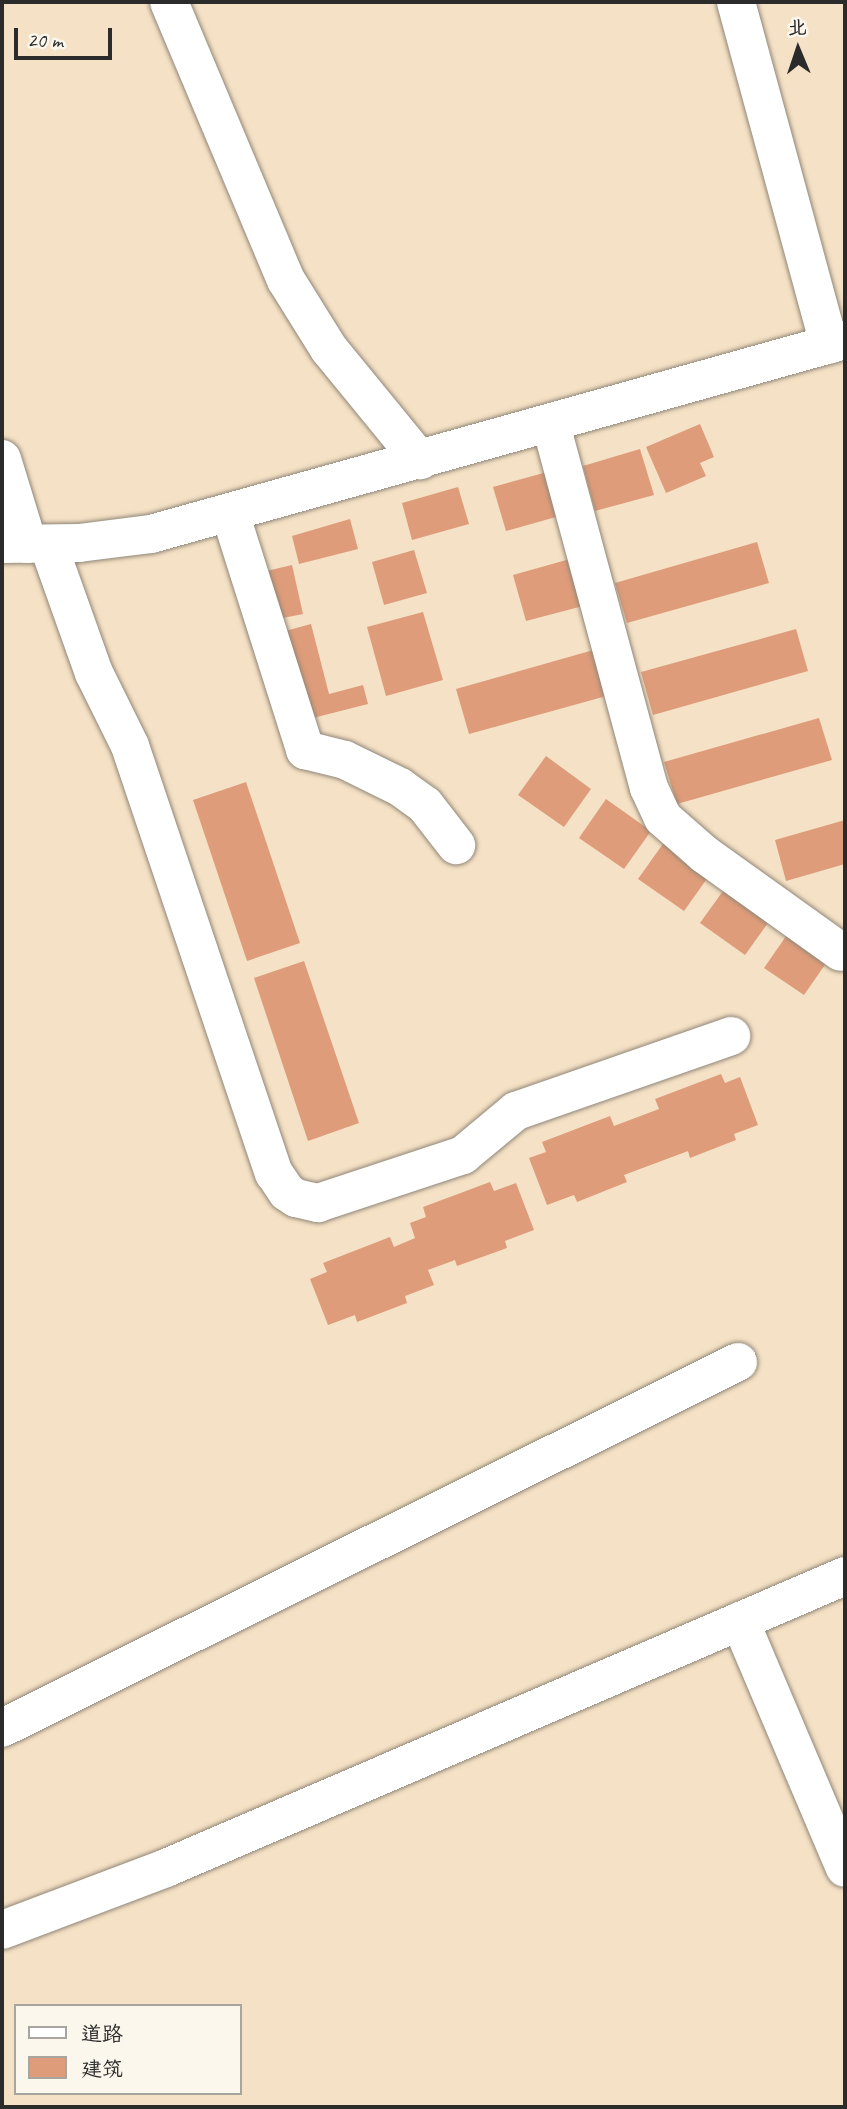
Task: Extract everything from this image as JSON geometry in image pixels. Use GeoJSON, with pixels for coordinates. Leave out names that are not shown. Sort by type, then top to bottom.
{"type":"FeatureCollection","features":[{"type":"Feature","properties":{"kind":"street"},"geometry":{"type":"LineString","coordinates":[[169,2],[286,280],[329,349],[420,460]]}},
{"type":"Feature","properties":{"kind":"street"},"geometry":{"type":"LineString","coordinates":[[26,544],[151,534],[551,425],[837,343],[736,2]]}},
{"type":"Feature","properties":{"kind":"street"},"geometry":{"type":"LineString","coordinates":[[551,425],[649,788],[663,818],[704,854],[841,952]]}},
{"type":"Feature","properties":{"kind":"street"},"geometry":{"type":"LineString","coordinates":[[2,459],[26,544],[130,746],[274,1173],[287,1192],[296,1198],[318,1203],[463,1155],[516,1111],[731,1036]]}},
{"type":"Feature","properties":{"kind":"street"},"geometry":{"type":"LineString","coordinates":[[230,513],[305,750],[345,760],[400,787],[425,805],[456,845]]}},
{"type":"Feature","properties":{"kind":"street"},"geometry":{"type":"LineString","coordinates":[[2,1728],[738,1362]]}},
{"type":"Feature","properties":{"kind":"street"},"geometry":{"type":"LineString","coordinates":[[2,1930],[166,1868],[845,1576]]}},
{"type":"Feature","properties":{"kind":"street"},"geometry":{"type":"LineString","coordinates":[[740,1621],[845,1868]]}},
{"type":"Feature","properties":{"kind":"building"},"geometry":{"type":"Polygon","coordinates":[[[700,424],[714,457],[700,463],[706,476],[666,493],[646,447],[700,424]]]}},
{"type":"Feature","properties":{"kind":"building"},"geometry":{"type":"Polygon","coordinates":[[[640,449],[654,495],[595,511],[583,466],[640,449]]]}},
{"type":"Feature","properties":{"kind":"building"},"geometry":{"type":"Polygon","coordinates":[[[551,471],[563,515],[506,531],[493,487],[551,471]]]}},
{"type":"Feature","properties":{"kind":"building"},"geometry":{"type":"Polygon","coordinates":[[[458,487],[469,524],[412,540],[402,503],[458,487]]]}},
{"type":"Feature","properties":{"kind":"building"},"geometry":{"type":"Polygon","coordinates":[[[350,519],[358,549],[299,564],[292,536],[350,519]]]}},
{"type":"Feature","properties":{"kind":"building"},"geometry":{"type":"Polygon","coordinates":[[[757,542],[769,583],[627,623],[615,583],[757,542]]]}},
{"type":"Feature","properties":{"kind":"building"},"geometry":{"type":"Polygon","coordinates":[[[414,550],[427,593],[384,605],[372,562],[414,550]]]}},
{"type":"Feature","properties":{"kind":"building"},"geometry":{"type":"Polygon","coordinates":[[[570,559],[583,606],[526,621],[513,575],[570,559]]]}},
{"type":"Feature","properties":{"kind":"building"},"geometry":{"type":"Polygon","coordinates":[[[292,565],[303,614],[273,620],[262,572],[292,565]]]}},
{"type":"Feature","properties":{"kind":"building"},"geometry":{"type":"Polygon","coordinates":[[[423,612],[443,680],[386,696],[367,627],[423,612]]]}},
{"type":"Feature","properties":{"kind":"building"},"geometry":{"type":"Polygon","coordinates":[[[311,624],[329,694],[363,685],[368,704],[301,721],[278,633],[311,624]]]}},
{"type":"Feature","properties":{"kind":"building"},"geometry":{"type":"Polygon","coordinates":[[[796,629],[808,671],[653,715],[641,672],[796,629]]]}},
{"type":"Feature","properties":{"kind":"building"},"geometry":{"type":"Polygon","coordinates":[[[597,649],[610,695],[469,734],[456,689],[597,649]]]}},
{"type":"Feature","properties":{"kind":"building"},"geometry":{"type":"Polygon","coordinates":[[[819,718],[832,760],[677,804],[664,762],[819,718]]]}},
{"type":"Feature","properties":{"kind":"building"},"geometry":{"type":"Polygon","coordinates":[[[546,756],[591,789],[564,827],[518,795],[546,756]]]}},
{"type":"Feature","properties":{"kind":"building"},"geometry":{"type":"Polygon","coordinates":[[[246,782],[300,943],[247,961],[193,800],[246,782]]]}},
{"type":"Feature","properties":{"kind":"building"},"geometry":{"type":"Polygon","coordinates":[[[606,799],[651,831],[624,869],[579,838],[606,799]]]}},
{"type":"Feature","properties":{"kind":"building"},"geometry":{"type":"Polygon","coordinates":[[[845,820],[845,864],[786,881],[775,840],[845,820]]]}},
{"type":"Feature","properties":{"kind":"building"},"geometry":{"type":"Polygon","coordinates":[[[665,841],[711,873],[684,911],[638,879],[665,841]]]}},
{"type":"Feature","properties":{"kind":"building"},"geometry":{"type":"Polygon","coordinates":[[[728,884],[773,916],[745,955],[700,923],[728,884]]]}},
{"type":"Feature","properties":{"kind":"building"},"geometry":{"type":"Polygon","coordinates":[[[791,929],[831,956],[804,995],[764,968],[791,929]]]}},
{"type":"Feature","properties":{"kind":"building"},"geometry":{"type":"Polygon","coordinates":[[[304,961],[359,1123],[308,1141],[254,978],[304,961]]]}},
{"type":"Feature","properties":{"kind":"building"},"geometry":{"type":"Polygon","coordinates":[[[721,1074],[725,1083],[740,1077],[758,1125],[734,1134],[736,1140],[690,1158],[688,1151],[624,1175],[627,1182],[577,1202],[574,1195],[547,1205],[529,1158],[546,1152],[542,1142],[610,1116],[614,1126],[659,1109],[655,1099],[721,1074]]]}},
{"type":"Feature","properties":{"kind":"building"},"geometry":{"type":"Polygon","coordinates":[[[490,1182],[494,1191],[516,1183],[534,1230],[505,1241],[507,1248],[457,1266],[455,1260],[428,1270],[434,1285],[405,1296],[407,1303],[357,1322],[355,1315],[328,1325],[310,1279],[327,1272],[323,1263],[390,1237],[394,1247],[415,1238],[410,1223],[426,1217],[423,1207],[490,1182]]]}}]}
